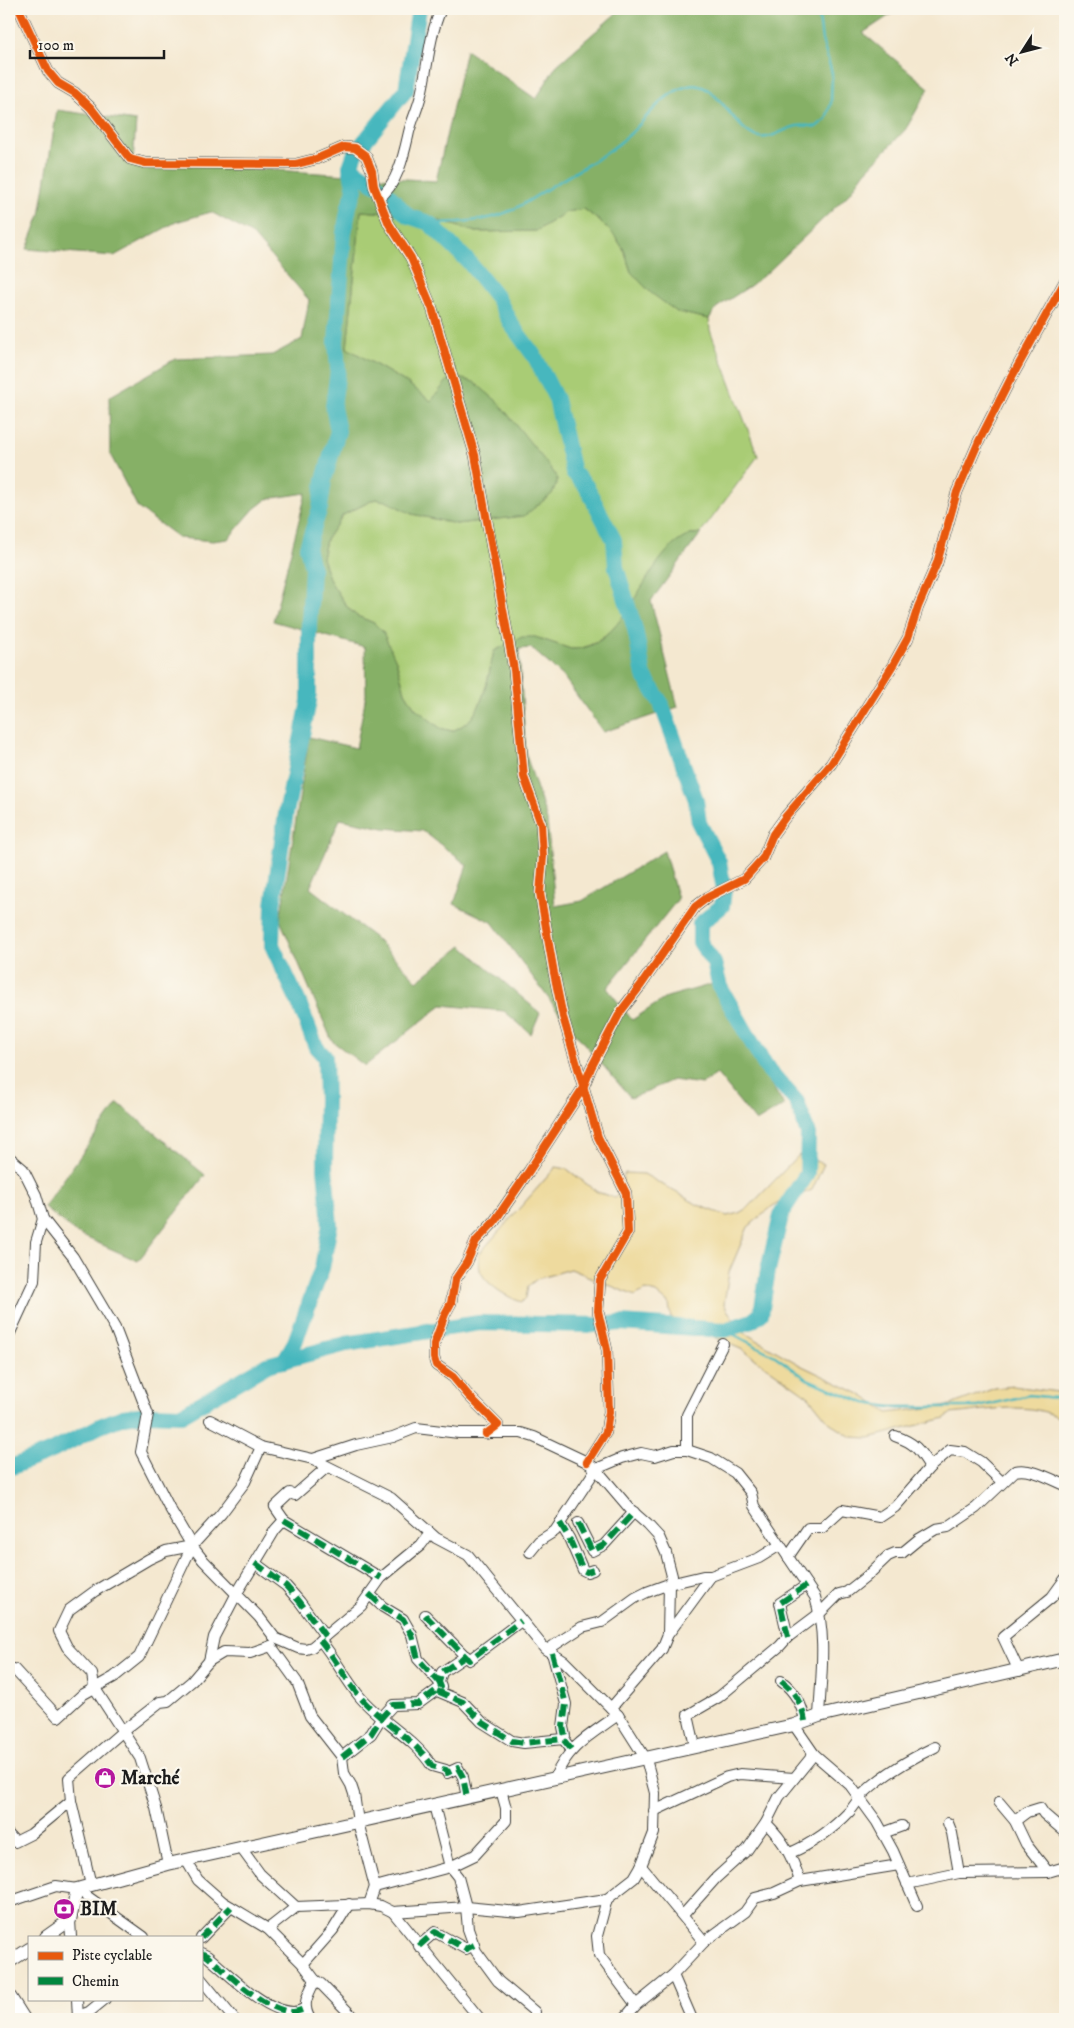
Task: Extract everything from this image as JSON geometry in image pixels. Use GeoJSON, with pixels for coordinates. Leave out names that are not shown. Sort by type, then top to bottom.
{"type":"FeatureCollection","features":[{"type":"Feature","properties":{"kind":"main road"},"geometry":{"type":"LineString","coordinates":[[9,1997],[24,2019]]}},
{"type":"Feature","properties":{"kind":"street"},"geometry":{"type":"LineString","coordinates":[[19,9],[48,71],[58,83],[76,93],[91,108],[130,159],[145,163],[296,164],[316,159],[344,147],[356,148],[366,156],[372,171],[374,186],[389,224],[411,258],[432,308],[475,455],[514,670],[524,777],[541,824],[543,856],[540,893],[554,973],[583,1088],[598,1137],[626,1193],[628,1232],[600,1280],[598,1311],[607,1350],[608,1412],[606,1432],[587,1462]]}},
{"type":"Feature","properties":{"kind":"street"},"geometry":{"type":"LineString","coordinates":[[379,198],[386,193],[392,182],[405,150],[421,97],[434,23],[441,9]]}},
{"type":"Feature","properties":{"kind":"street"},"geometry":{"type":"LineString","coordinates":[[486,1434],[498,1425],[453,1377],[436,1365],[434,1358],[434,1344],[444,1314],[451,1303],[456,1280],[467,1262],[476,1241],[494,1222],[583,1088],[591,1068],[621,1011],[672,942],[695,907],[708,897],[744,879],[763,858],[777,828],[831,764],[893,665],[908,638],[918,607],[937,563],[957,492],[979,441],[1013,373],[1065,281]]}},
{"type":"Feature","properties":{"kind":"street"},"geometry":{"type":"LineString","coordinates":[[9,1157],[23,1168],[36,1195],[43,1219],[74,1258],[115,1328],[148,1414],[141,1452],[169,1507],[192,1546],[203,1560],[237,1594],[273,1642],[296,1682],[310,1716],[342,1757],[344,1773],[354,1794],[358,1822],[375,1887],[369,1904]]}},
{"type":"Feature","properties":{"kind":"street"},"geometry":{"type":"LineString","coordinates":[[9,1335],[34,1281],[36,1242],[43,1219]]}},
{"type":"Feature","properties":{"kind":"street"},"geometry":{"type":"LineString","coordinates":[[687,1450],[687,1415],[723,1344]]}},
{"type":"Feature","properties":{"kind":"street"},"geometry":{"type":"LineString","coordinates":[[210,1420],[261,1447],[313,1459],[391,1498],[430,1533],[468,1555],[549,1651],[564,1661],[615,1712],[646,1759],[655,1793],[654,1833],[641,1866],[634,1878],[607,1899],[520,1912],[466,1907],[393,1912]]}},
{"type":"Feature","properties":{"kind":"street"},"geometry":{"type":"LineString","coordinates":[[313,1459],[393,1437],[416,1428],[459,1434],[521,1434],[534,1437],[587,1462],[596,1469],[659,1537],[666,1553],[672,1576],[669,1584],[668,1634]]}},
{"type":"Feature","properties":{"kind":"street"},"geometry":{"type":"LineString","coordinates":[[895,1436],[911,1441],[930,1467]]}},
{"type":"Feature","properties":{"kind":"street"},"geometry":{"type":"LineString","coordinates":[[9,1670],[14,1669],[58,1718],[82,1695],[114,1677],[139,1657],[192,1546],[221,1514],[245,1482],[261,1447]]}},
{"type":"Feature","properties":{"kind":"street"},"geometry":{"type":"LineString","coordinates":[[530,1552],[539,1542],[554,1531],[596,1469],[622,1458],[641,1453],[655,1456],[674,1450],[687,1450],[711,1458],[735,1473],[751,1493],[754,1506],[815,1597],[820,1613],[822,1645],[819,1716]]}},
{"type":"Feature","properties":{"kind":"street"},"geometry":{"type":"LineString","coordinates":[[788,1557],[808,1528],[822,1528],[842,1510],[880,1517],[895,1507],[930,1467],[950,1450],[965,1452],[981,1462],[1002,1482]]}},
{"type":"Feature","properties":{"kind":"street"},"geometry":{"type":"LineString","coordinates":[[327,1467],[295,1495],[290,1493],[275,1507],[284,1520],[381,1578]]}},
{"type":"Feature","properties":{"kind":"street"},"geometry":{"type":"LineString","coordinates":[[695,1746],[688,1715],[719,1697],[780,1646],[788,1637],[820,1613],[839,1594],[847,1592],[888,1556],[902,1553],[919,1539],[936,1529],[948,1527],[962,1518],[976,1508],[1015,1471],[1020,1470],[1065,1485]]}},
{"type":"Feature","properties":{"kind":"street"},"geometry":{"type":"LineString","coordinates":[[578,1523],[592,1551],[604,1545],[634,1512]]}},
{"type":"Feature","properties":{"kind":"street"},"geometry":{"type":"LineString","coordinates":[[209,1661],[214,1637],[255,1563],[275,1530],[284,1520]]}},
{"type":"Feature","properties":{"kind":"street"},"geometry":{"type":"LineString","coordinates":[[560,1523],[583,1570],[587,1572],[592,1570]]}},
{"type":"Feature","properties":{"kind":"street"},"geometry":{"type":"LineString","coordinates":[[91,1884],[72,1801],[69,1778],[123,1731],[160,1702],[168,1700],[192,1681],[209,1661],[224,1652],[250,1653],[273,1642],[306,1649],[323,1638],[362,1606],[381,1578],[421,1545],[430,1533]]}},
{"type":"Feature","properties":{"kind":"street"},"geometry":{"type":"LineString","coordinates":[[549,1651],[582,1626],[602,1622],[635,1598],[669,1584],[711,1576],[759,1558],[780,1545]]}},
{"type":"Feature","properties":{"kind":"street"},"geometry":{"type":"LineString","coordinates":[[168,1864],[156,1808],[140,1758],[94,1687],[92,1674],[68,1647],[59,1631],[68,1610],[95,1591],[166,1551],[192,1546]]}},
{"type":"Feature","properties":{"kind":"street"},"geometry":{"type":"LineString","coordinates":[[255,1563],[286,1586],[300,1602],[359,1696],[381,1718],[422,1750],[432,1766],[446,1770],[447,1773],[458,1768],[463,1777],[467,1798]]}},
{"type":"Feature","properties":{"kind":"street"},"geometry":{"type":"LineString","coordinates":[[554,1779],[560,1765],[571,1749],[615,1712],[662,1649],[668,1634],[711,1576]]}},
{"type":"Feature","properties":{"kind":"street"},"geometry":{"type":"LineString","coordinates":[[1019,1671],[1003,1637],[1052,1597],[1065,1579]]}},
{"type":"Feature","properties":{"kind":"street"},"geometry":{"type":"LineString","coordinates":[[788,1637],[780,1603],[807,1585]]}},
{"type":"Feature","properties":{"kind":"street"},"geometry":{"type":"LineString","coordinates":[[369,1594],[384,1607],[403,1619],[412,1635],[418,1659],[438,1687],[463,1702],[482,1722],[512,1741],[563,1739]]}},
{"type":"Feature","properties":{"kind":"street"},"geometry":{"type":"LineString","coordinates":[[425,1615],[469,1660],[521,1620]]}},
{"type":"Feature","properties":{"kind":"street"},"geometry":{"type":"LineString","coordinates":[[549,1651],[566,1704],[563,1727],[565,1736],[563,1739]]}},
{"type":"Feature","properties":{"kind":"street"},"geometry":{"type":"LineString","coordinates":[[342,1757],[371,1734],[381,1718],[393,1705],[418,1704],[438,1687],[442,1672],[466,1656]]}},
{"type":"Feature","properties":{"kind":"street"},"geometry":{"type":"LineString","coordinates":[[77,1889],[168,1864],[646,1759],[799,1723],[819,1716],[1065,1659]]}},
{"type":"Feature","properties":{"kind":"street"},"geometry":{"type":"LineString","coordinates":[[781,1681],[788,1686],[798,1699],[799,1723],[814,1754],[850,1785],[883,1833],[917,1906]]}},
{"type":"Feature","properties":{"kind":"street"},"geometry":{"type":"LineString","coordinates":[[563,1739],[571,1749]]}},
{"type":"Feature","properties":{"kind":"street"},"geometry":{"type":"LineString","coordinates":[[790,1853],[812,1844],[823,1836],[842,1819],[864,1793],[903,1763],[935,1747]]}},
{"type":"Feature","properties":{"kind":"street"},"geometry":{"type":"LineString","coordinates":[[683,1915],[716,1878],[747,1850],[766,1823],[780,1797],[814,1754]]}},
{"type":"Feature","properties":{"kind":"street"},"geometry":{"type":"LineString","coordinates":[[654,1811],[727,1777],[740,1774],[794,1778]]}},
{"type":"Feature","properties":{"kind":"street"},"geometry":{"type":"LineString","coordinates":[[375,1887],[450,1867],[475,1855],[506,1821],[506,1808],[501,1790]]}},
{"type":"Feature","properties":{"kind":"street"},"geometry":{"type":"LineString","coordinates":[[9,1835],[15,1842],[31,1834],[72,1801]]}},
{"type":"Feature","properties":{"kind":"street"},"geometry":{"type":"LineString","coordinates":[[999,1802],[1015,1821],[1026,1844],[1048,1872]]}},
{"type":"Feature","properties":{"kind":"street"},"geometry":{"type":"LineString","coordinates":[[434,1805],[450,1867],[458,1877],[466,1907],[468,1929],[476,1951],[498,1981],[535,2012]]}},
{"type":"Feature","properties":{"kind":"street"},"geometry":{"type":"LineString","coordinates":[[1015,1821],[1027,1812],[1040,1808],[1065,1832]]}},
{"type":"Feature","properties":{"kind":"street"},"geometry":{"type":"LineString","coordinates":[[766,1823],[777,1834],[790,1853],[800,1881]]}},
{"type":"Feature","properties":{"kind":"street"},"geometry":{"type":"LineString","coordinates":[[948,1823],[952,1833],[959,1873]]}},
{"type":"Feature","properties":{"kind":"street"},"geometry":{"type":"LineString","coordinates":[[883,1833],[902,1826]]}},
{"type":"Feature","properties":{"kind":"street"},"geometry":{"type":"LineString","coordinates":[[241,1848],[260,1874],[296,1907]]}},
{"type":"Feature","properties":{"kind":"street"},"geometry":{"type":"LineString","coordinates":[[186,1860],[198,1880],[223,1902],[268,1929],[303,1964],[315,1980],[355,2019]]}},
{"type":"Feature","properties":{"kind":"street"},"geometry":{"type":"LineString","coordinates":[[624,2019],[636,2005],[673,1975],[704,1942],[744,1912],[755,1898],[774,1893],[800,1881],[899,1865]]}},
{"type":"Feature","properties":{"kind":"street"},"geometry":{"type":"LineString","coordinates":[[641,1866],[704,1942]]}},
{"type":"Feature","properties":{"kind":"street"},"geometry":{"type":"LineString","coordinates":[[907,1884],[959,1873],[1048,1872],[1065,1867]]}},
{"type":"Feature","properties":{"kind":"street"},"geometry":{"type":"LineString","coordinates":[[9,1902],[56,1886],[77,1889],[143,1936]]}},
{"type":"Feature","properties":{"kind":"street"},"geometry":{"type":"LineString","coordinates":[[71,1936],[70,1920],[77,1889]]}},
{"type":"Feature","properties":{"kind":"street"},"geometry":{"type":"LineString","coordinates":[[607,1899],[597,1936],[599,1955],[636,2005]]}},
{"type":"Feature","properties":{"kind":"street"},"geometry":{"type":"LineString","coordinates":[[303,1964],[333,1930],[349,1904]]}},
{"type":"Feature","properties":{"kind":"street"},"geometry":{"type":"LineString","coordinates":[[268,1929],[296,1907],[349,1904],[381,1906],[393,1912],[419,1946],[462,1994],[480,2019]]}},
{"type":"Feature","properties":{"kind":"street"},"geometry":{"type":"LineString","coordinates":[[202,1937],[231,1907]]}},
{"type":"Feature","properties":{"kind":"street"},"geometry":{"type":"LineString","coordinates":[[47,1936],[70,1920]]}},
{"type":"Feature","properties":{"kind":"street"},"geometry":{"type":"LineString","coordinates":[[419,1946],[435,1932],[466,1948],[474,1945]]}},
{"type":"Feature","properties":{"kind":"street"},"geometry":{"type":"LineString","coordinates":[[9,1962],[28,1950]]}},
{"type":"Feature","properties":{"kind":"street"},"geometry":{"type":"LineString","coordinates":[[202,1954],[256,1996],[278,2008],[294,2012],[304,2009]]}},
{"type":"Feature","properties":{"kind":"street"},"geometry":{"type":"LineString","coordinates":[[673,1975],[692,2019]]}},
{"type":"Feature","properties":{"kind":"street"},"geometry":{"type":"LineString","coordinates":[[202,1980],[234,2019]]}},
{"type":"Feature","properties":{"kind":"street"},"geometry":{"type":"LineString","coordinates":[[310,2019],[304,2009],[315,1980]]}},
{"type":"Feature","properties":{"kind":"street"},"geometry":{"type":"LineString","coordinates":[[77,2000],[78,2017],[90,2012],[104,2000]]}},
{"type":"Feature","properties":{"kind":"green space"},"geometry":{"type":"Polygon","coordinates":[[[621,9],[899,9],[863,33],[929,88],[906,129],[864,173],[850,193],[769,271],[716,308],[709,319],[677,312],[651,293],[631,272],[624,250],[615,236],[584,209],[566,212],[536,231],[476,232],[424,216],[361,211],[347,348],[407,383],[431,401],[451,376],[474,382],[498,402],[549,466],[557,477],[557,483],[552,494],[524,516],[456,524],[412,514],[386,501],[375,499],[343,515],[326,540],[322,558],[330,581],[348,608],[357,616],[374,623],[383,632],[396,661],[405,692],[415,708],[440,728],[452,731],[466,723],[477,709],[485,690],[494,651],[522,637],[535,637],[571,649],[592,645],[610,632],[625,614],[666,553],[682,539],[701,533],[651,601],[678,707],[603,732],[563,676],[531,648],[519,649],[526,755],[547,820],[555,906],[582,901],[664,851],[678,899],[607,988],[632,1020],[667,997],[713,984],[742,1038],[784,1105],[756,1122],[717,1074],[702,1084],[673,1080],[631,1098],[569,1026],[492,922],[454,904],[467,865],[423,831],[384,828],[340,819],[310,888],[375,938],[417,981],[462,946],[540,1013],[531,1034],[504,1011],[442,1005],[365,1066],[332,1041],[280,920],[309,737],[356,748],[366,695],[365,647],[273,621],[306,493],[267,499],[254,509],[228,539],[213,541],[179,538],[138,508],[110,454],[109,397],[175,359],[272,355],[302,339],[309,300],[253,235],[211,212],[176,222],[114,256],[27,249],[40,215],[57,110],[136,121],[133,163],[216,166],[436,181],[466,50],[536,99],[556,66],[621,9]]]}},
{"type":"Feature","properties":{"kind":"green space"},"geometry":{"type":"Polygon","coordinates":[[[584,209],[615,236],[624,250],[631,272],[677,312],[709,319],[710,330],[758,456],[701,533],[691,534],[613,630],[583,648],[571,649],[535,637],[494,651],[485,690],[472,717],[452,731],[440,728],[415,708],[405,692],[396,661],[374,623],[357,616],[348,608],[330,581],[322,558],[326,540],[343,515],[375,499],[386,501],[412,514],[456,524],[524,516],[431,402],[407,383],[347,348],[361,211],[424,216],[476,232],[536,231],[566,212],[584,209]]]}},
{"type":"Feature","properties":{"kind":"green space"},"geometry":{"type":"Polygon","coordinates":[[[118,1103],[205,1175],[138,1261],[76,1233],[44,1207],[118,1103]]]}},
{"type":"Feature","properties":{"kind":"sand"},"geometry":{"type":"Polygon","coordinates":[[[799,1155],[824,1164],[812,1190],[774,1205],[748,1227],[729,1272],[724,1304],[738,1329],[800,1365],[860,1394],[888,1413],[951,1405],[995,1388],[1013,1386],[1065,1393],[1065,1421],[1052,1414],[1038,1410],[1023,1408],[994,1409],[950,1414],[945,1418],[869,1438],[851,1437],[829,1422],[809,1397],[743,1350],[671,1318],[669,1304],[656,1293],[645,1290],[635,1296],[571,1269],[537,1279],[528,1286],[526,1298],[522,1302],[498,1290],[480,1270],[479,1254],[556,1167],[567,1169],[597,1192],[615,1198],[625,1173],[644,1174],[698,1205],[727,1216],[739,1213],[749,1207],[799,1155]]]}},
{"type":"Feature","properties":{"kind":"waterway"},"geometry":{"type":"LineString","coordinates":[[284,1361],[295,1342],[322,1268],[330,1225],[325,1168],[325,1057],[316,1047],[299,1003],[272,945],[273,905],[286,813],[309,701],[309,625],[312,568],[307,547],[320,508],[324,480],[338,431],[333,407],[338,370],[336,342],[344,233],[349,206],[355,190],[350,167],[355,153],[406,90],[419,9]]}},
{"type":"Feature","properties":{"kind":"waterway"},"geometry":{"type":"LineString","coordinates":[[429,223],[485,219],[518,207],[613,148],[630,134],[663,100],[679,89],[688,86],[698,86],[706,89],[722,103],[743,128],[757,137],[769,137],[797,126],[816,127],[826,119],[831,103],[832,73],[822,40],[818,9]]}},
{"type":"Feature","properties":{"kind":"waterway"},"geometry":{"type":"LineString","coordinates":[[916,9],[929,13],[954,9]]}},
{"type":"Feature","properties":{"kind":"waterway"},"geometry":{"type":"LineString","coordinates":[[9,1468],[54,1450],[100,1426],[123,1417],[148,1414],[181,1415],[267,1365],[346,1344],[479,1323],[601,1325],[620,1323],[725,1330],[752,1321],[761,1314],[768,1270],[782,1212],[807,1174],[808,1134],[797,1102],[766,1067],[720,987],[714,963],[700,942],[700,924],[722,906],[724,889],[719,862],[699,823],[696,800],[661,703],[644,676],[635,629],[616,567],[614,540],[586,486],[573,472],[556,399],[535,357],[511,324],[498,299],[468,261],[429,223],[408,216],[384,190],[350,167]]}},
{"type":"Feature","properties":{"kind":"waterway"},"geometry":{"type":"LineString","coordinates":[[725,1330],[775,1356],[807,1379],[865,1403],[890,1407],[978,1407],[1029,1395],[1065,1399]]}},
{"type":"Feature","properties":{"kind":"marked path"},"geometry":{"type":"LineString","coordinates":[[578,1523],[592,1551],[604,1545],[634,1512]]}},
{"type":"Feature","properties":{"kind":"marked path"},"geometry":{"type":"LineString","coordinates":[[284,1520],[381,1578]]}},
{"type":"Feature","properties":{"kind":"marked path"},"geometry":{"type":"LineString","coordinates":[[560,1523],[583,1570],[587,1572],[593,1570]]}},
{"type":"Feature","properties":{"kind":"marked path"},"geometry":{"type":"LineString","coordinates":[[255,1563],[286,1586],[325,1636]]}},
{"type":"Feature","properties":{"kind":"marked path"},"geometry":{"type":"LineString","coordinates":[[788,1637],[780,1603],[807,1585]]}},
{"type":"Feature","properties":{"kind":"marked path"},"geometry":{"type":"LineString","coordinates":[[369,1594],[383,1607],[403,1619],[412,1635],[418,1659],[439,1682]]}},
{"type":"Feature","properties":{"kind":"marked path"},"geometry":{"type":"LineString","coordinates":[[425,1615],[469,1660],[521,1621]]}},
{"type":"Feature","properties":{"kind":"marked path"},"geometry":{"type":"LineString","coordinates":[[320,1640],[360,1697],[416,1747],[432,1766],[446,1770],[447,1773],[458,1768],[463,1777],[467,1798]]}},
{"type":"Feature","properties":{"kind":"marked path"},"geometry":{"type":"LineString","coordinates":[[552,1653],[566,1704],[563,1727],[565,1736],[563,1739]]}},
{"type":"Feature","properties":{"kind":"marked path"},"geometry":{"type":"LineString","coordinates":[[342,1757],[371,1734],[381,1718],[393,1705],[418,1704],[441,1687],[439,1682],[442,1672],[466,1656]]}},
{"type":"Feature","properties":{"kind":"marked path"},"geometry":{"type":"LineString","coordinates":[[781,1681],[797,1698],[805,1721]]}},
{"type":"Feature","properties":{"kind":"marked path"},"geometry":{"type":"LineString","coordinates":[[437,1691],[463,1702],[482,1722],[512,1741],[524,1743],[563,1739],[571,1749]]}},
{"type":"Feature","properties":{"kind":"marked path"},"geometry":{"type":"LineString","coordinates":[[202,1937],[231,1907]]}},
{"type":"Feature","properties":{"kind":"marked path"},"geometry":{"type":"LineString","coordinates":[[419,1946],[435,1932],[466,1949],[474,1945]]}},
{"type":"Feature","properties":{"kind":"marked path"},"geometry":{"type":"LineString","coordinates":[[202,1954],[247,1990],[270,2005],[293,2012],[304,2009]]}},
{"type":"Feature","properties":{"kind":"cycle path"},"geometry":{"type":"LineString","coordinates":[[19,9],[48,71],[58,83],[75,93],[91,108],[130,159],[145,163],[296,164],[316,159],[344,147],[355,148],[366,156],[372,171],[374,186],[389,224],[411,258],[432,308],[475,455],[514,670],[524,777],[541,824],[543,857],[540,893],[563,1017],[598,1137],[626,1193],[628,1232],[600,1280],[598,1311],[607,1350],[609,1412],[606,1432],[587,1462]]}},
{"type":"Feature","properties":{"kind":"cycle path"},"geometry":{"type":"LineString","coordinates":[[486,1434],[498,1425],[453,1377],[436,1365],[434,1358],[434,1344],[451,1303],[455,1280],[467,1262],[476,1241],[494,1222],[583,1088],[591,1068],[621,1011],[695,907],[708,897],[744,879],[763,858],[773,834],[831,764],[893,665],[908,638],[918,607],[937,563],[957,492],[979,441],[1009,382],[1065,281]]}},
{"type":"Feature","properties":{"kind":"place","name":"Marché"},"geometry":{"type":"Point","coordinates":[105,1778]}},
{"type":"Feature","properties":{"kind":"place","name":"BIM"},"geometry":{"type":"Point","coordinates":[64,1909]}}]}
